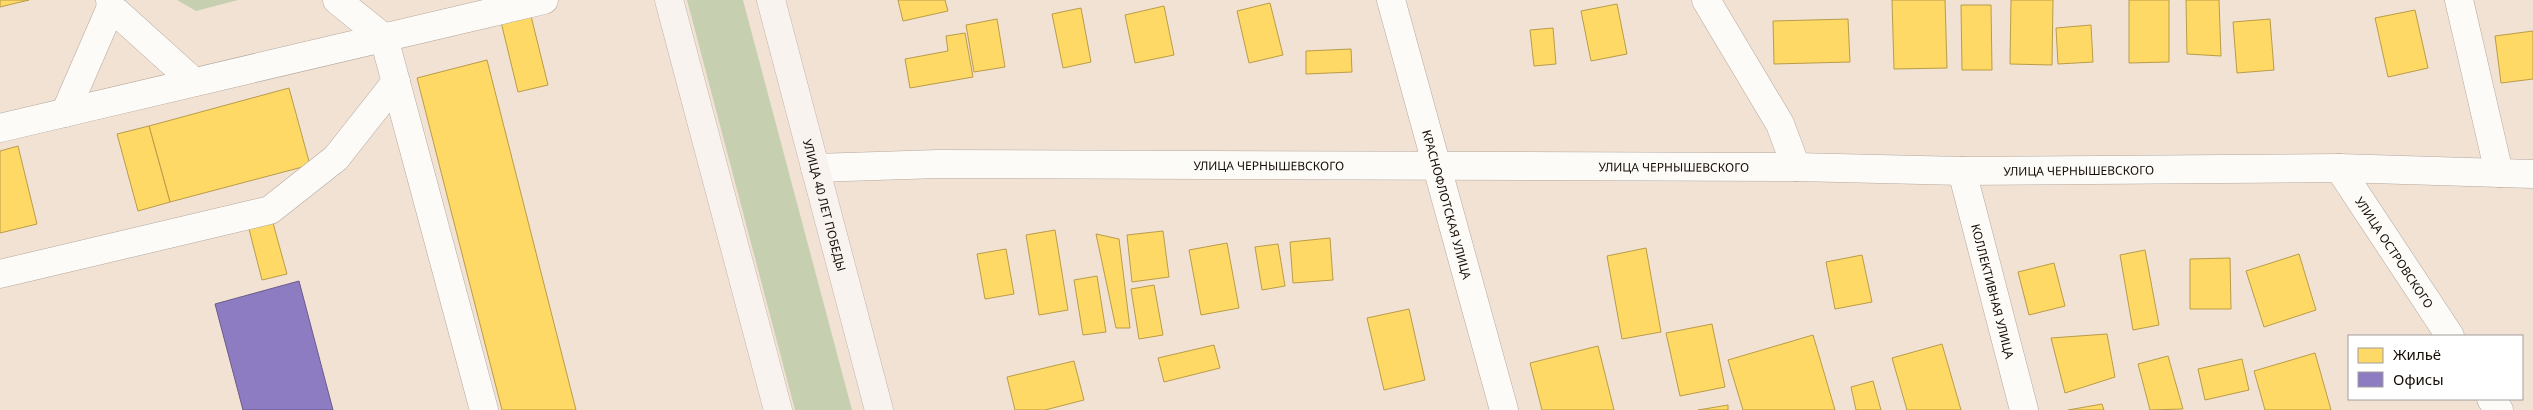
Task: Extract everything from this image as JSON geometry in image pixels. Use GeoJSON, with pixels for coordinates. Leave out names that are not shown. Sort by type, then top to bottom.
{"type":"FeatureCollection","features":[{"type":"Feature","properties":{"kind":"main road"},"geometry":{"type":"LineString","coordinates":[[670,0],[778,410]]}},
{"type":"Feature","properties":{"kind":"main road","name":"УЛИЦА 40 ЛЕТ ПОБЕДЫ"},"geometry":{"type":"LineString","coordinates":[[771,0],[879,410]]}},
{"type":"Feature","properties":{"kind":"street"},"geometry":{"type":"LineString","coordinates":[[337,0],[384,38],[484,410]]}},
{"type":"Feature","properties":{"kind":"street"},"geometry":{"type":"LineString","coordinates":[[0,128],[544,0]]}},
{"type":"Feature","properties":{"kind":"street","name":"КРАСНОФЛОТСКАЯ УЛИЦА"},"geometry":{"type":"LineString","coordinates":[[1391,0],[1504,410]]}},
{"type":"Feature","properties":{"kind":"street"},"geometry":{"type":"LineString","coordinates":[[1706,0],[1780,124],[1796,166]]}},
{"type":"Feature","properties":{"kind":"street"},"geometry":{"type":"LineString","coordinates":[[2459,0],[2500,173]]}},
{"type":"Feature","properties":{"kind":"street"},"geometry":{"type":"LineString","coordinates":[[65,113],[110,4],[194,82]]}},
{"type":"Feature","properties":{"kind":"street"},"geometry":{"type":"LineString","coordinates":[[0,274],[270,210],[336,158],[396,82]]}},
{"type":"Feature","properties":{"kind":"street","name":"УЛИЦА ЧЕРНЫШЕВСКОГО"},"geometry":{"type":"LineString","coordinates":[[815,168],[938,164],[1796,166],[1962,171],[2339,168],[2533,174]]}},
{"type":"Feature","properties":{"kind":"street","name":"УЛИЦА ОСТРОВСКОГО"},"geometry":{"type":"LineString","coordinates":[[2339,168],[2449,335]]}},
{"type":"Feature","properties":{"kind":"street","name":"КОЛЛЕКТИВНАЯ УЛИЦА"},"geometry":{"type":"LineString","coordinates":[[1962,171],[2024,410]]}},
{"type":"Feature","properties":{"kind":"green space"},"geometry":{"type":"Polygon","coordinates":[[[177,0],[238,0],[196,11],[177,0]]]}},
{"type":"Feature","properties":{"kind":"green space"},"geometry":{"type":"Polygon","coordinates":[[[687,0],[743,0],[852,410],[795,410],[687,0]]]}},
{"type":"Feature","properties":{"kind":"building: Жильё"},"geometry":{"type":"Polygon","coordinates":[[[0,0],[29,0],[0,7],[0,0]]]}},
{"type":"Feature","properties":{"kind":"building: Жильё"},"geometry":{"type":"Polygon","coordinates":[[[898,0],[945,0],[948,11],[903,21],[898,0]]]}},
{"type":"Feature","properties":{"kind":"building: Жильё"},"geometry":{"type":"Polygon","coordinates":[[[1892,0],[1945,0],[1947,68],[1894,69],[1892,0]]]}},
{"type":"Feature","properties":{"kind":"building: Жильё"},"geometry":{"type":"Polygon","coordinates":[[[2011,0],[2053,0],[2052,65],[2010,64],[2011,0]]]}},
{"type":"Feature","properties":{"kind":"building: Жильё"},"geometry":{"type":"Polygon","coordinates":[[[2129,0],[2169,0],[2169,62],[2129,63],[2129,0]]]}},
{"type":"Feature","properties":{"kind":"building: Жильё"},"geometry":{"type":"Polygon","coordinates":[[[2186,0],[2219,0],[2221,56],[2187,54],[2186,0]]]}},
{"type":"Feature","properties":{"kind":"building: Жильё"},"geometry":{"type":"Polygon","coordinates":[[[1270,3],[1283,55],[1249,63],[1237,11],[1270,3]]]}},
{"type":"Feature","properties":{"kind":"building: Жильё"},"geometry":{"type":"Polygon","coordinates":[[[1617,4],[1627,54],[1591,61],[1581,11],[1617,4]]]}},
{"type":"Feature","properties":{"kind":"building: Жильё"},"geometry":{"type":"Polygon","coordinates":[[[1961,5],[1991,5],[1992,70],[1962,70],[1961,5]]]}},
{"type":"Feature","properties":{"kind":"building: Жильё"},"geometry":{"type":"Polygon","coordinates":[[[1164,6],[1174,55],[1135,63],[1125,15],[1164,6]]]}},
{"type":"Feature","properties":{"kind":"building: Жильё"},"geometry":{"type":"Polygon","coordinates":[[[1081,8],[1091,62],[1063,68],[1052,14],[1081,8]]]}},
{"type":"Feature","properties":{"kind":"building: Жильё"},"geometry":{"type":"Polygon","coordinates":[[[2415,10],[2428,68],[2388,77],[2375,18],[2415,10]]]}},
{"type":"Feature","properties":{"kind":"building: Жильё"},"geometry":{"type":"Polygon","coordinates":[[[531,16],[548,85],[518,92],[501,22],[531,16]]]}},
{"type":"Feature","properties":{"kind":"building: Жильё"},"geometry":{"type":"Polygon","coordinates":[[[997,19],[1005,67],[974,72],[966,25],[997,19]]]}},
{"type":"Feature","properties":{"kind":"building: Жильё"},"geometry":{"type":"Polygon","coordinates":[[[1848,19],[1850,62],[1774,64],[1773,21],[1848,19]]]}},
{"type":"Feature","properties":{"kind":"building: Жильё"},"geometry":{"type":"Polygon","coordinates":[[[2270,19],[2274,70],[2237,73],[2233,22],[2270,19]]]}},
{"type":"Feature","properties":{"kind":"building: Жильё"},"geometry":{"type":"Polygon","coordinates":[[[2091,25],[2093,62],[2058,64],[2056,28],[2091,25]]]}},
{"type":"Feature","properties":{"kind":"building: Жильё"},"geometry":{"type":"Polygon","coordinates":[[[1553,28],[1556,64],[1534,66],[1530,30],[1553,28]]]}},
{"type":"Feature","properties":{"kind":"building: Жильё"},"geometry":{"type":"Polygon","coordinates":[[[2533,31],[2533,79],[2501,83],[2495,36],[2533,31]]]}},
{"type":"Feature","properties":{"kind":"building: Жильё"},"geometry":{"type":"Polygon","coordinates":[[[965,33],[973,77],[910,88],[905,59],[948,51],[946,36],[965,33]]]}},
{"type":"Feature","properties":{"kind":"building: Жильё"},"geometry":{"type":"Polygon","coordinates":[[[1351,49],[1352,72],[1306,74],[1306,51],[1351,49]]]}},
{"type":"Feature","properties":{"kind":"building: Жильё"},"geometry":{"type":"Polygon","coordinates":[[[487,60],[576,410],[502,410],[417,78],[487,60]]]}},
{"type":"Feature","properties":{"kind":"building: Жильё"},"geometry":{"type":"Polygon","coordinates":[[[289,88],[310,165],[170,202],[149,126],[289,88]]]}},
{"type":"Feature","properties":{"kind":"building: Жильё"},"geometry":{"type":"Polygon","coordinates":[[[149,126],[170,202],[138,211],[117,134],[149,126]]]}},
{"type":"Feature","properties":{"kind":"building: Жильё"},"geometry":{"type":"Polygon","coordinates":[[[18,146],[37,224],[0,233],[0,151],[18,146]]]}},
{"type":"Feature","properties":{"kind":"building: Жильё"},"geometry":{"type":"Polygon","coordinates":[[[273,223],[287,274],[262,280],[249,229],[273,223]]]}},
{"type":"Feature","properties":{"kind":"building: Жильё"},"geometry":{"type":"Polygon","coordinates":[[[1055,230],[1068,310],[1039,315],[1026,235],[1055,230]]]}},
{"type":"Feature","properties":{"kind":"building: Жильё"},"geometry":{"type":"Polygon","coordinates":[[[1163,231],[1169,277],[1132,282],[1127,235],[1163,231]]]}},
{"type":"Feature","properties":{"kind":"building: Жильё"},"geometry":{"type":"Polygon","coordinates":[[[1096,234],[1119,239],[1130,328],[1116,328],[1096,234]]]}},
{"type":"Feature","properties":{"kind":"building: Жильё"},"geometry":{"type":"Polygon","coordinates":[[[1330,238],[1333,280],[1293,283],[1290,242],[1330,238]]]}},
{"type":"Feature","properties":{"kind":"building: Жильё"},"geometry":{"type":"Polygon","coordinates":[[[1227,243],[1239,308],[1201,315],[1189,250],[1227,243]]]}},
{"type":"Feature","properties":{"kind":"building: Жильё"},"geometry":{"type":"Polygon","coordinates":[[[1278,244],[1285,286],[1262,290],[1255,247],[1278,244]]]}},
{"type":"Feature","properties":{"kind":"building: Жильё"},"geometry":{"type":"Polygon","coordinates":[[[1646,248],[1661,332],[1622,339],[1607,256],[1646,248]]]}},
{"type":"Feature","properties":{"kind":"building: Жильё"},"geometry":{"type":"Polygon","coordinates":[[[1006,249],[1014,294],[985,299],[977,254],[1006,249]]]}},
{"type":"Feature","properties":{"kind":"building: Жильё"},"geometry":{"type":"Polygon","coordinates":[[[2145,250],[2159,325],[2133,330],[2120,255],[2145,250]]]}},
{"type":"Feature","properties":{"kind":"building: Жильё"},"geometry":{"type":"Polygon","coordinates":[[[2299,254],[2316,310],[2264,327],[2246,271],[2299,254]]]}},
{"type":"Feature","properties":{"kind":"building: Жильё"},"geometry":{"type":"Polygon","coordinates":[[[1862,255],[1872,302],[1835,309],[1826,262],[1862,255]]]}},
{"type":"Feature","properties":{"kind":"building: Жильё"},"geometry":{"type":"Polygon","coordinates":[[[2230,258],[2231,309],[2190,309],[2190,259],[2230,258]]]}},
{"type":"Feature","properties":{"kind":"building: Жильё"},"geometry":{"type":"Polygon","coordinates":[[[2054,263],[2065,306],[2029,315],[2018,272],[2054,263]]]}},
{"type":"Feature","properties":{"kind":"building: Жильё"},"geometry":{"type":"Polygon","coordinates":[[[1097,276],[1106,332],[1083,335],[1074,280],[1097,276]]]}},
{"type":"Feature","properties":{"kind":"building: Жильё"},"geometry":{"type":"Polygon","coordinates":[[[1154,285],[1163,335],[1139,339],[1131,289],[1154,285]]]}},
{"type":"Feature","properties":{"kind":"building: Жильё"},"geometry":{"type":"Polygon","coordinates":[[[1409,309],[1425,380],[1384,390],[1367,318],[1409,309]]]}},
{"type":"Feature","properties":{"kind":"building: Жильё"},"geometry":{"type":"Polygon","coordinates":[[[1712,324],[1725,387],[1680,396],[1666,333],[1712,324]]]}},
{"type":"Feature","properties":{"kind":"building: Жильё"},"geometry":{"type":"Polygon","coordinates":[[[2107,334],[2115,377],[2065,393],[2051,338],[2107,334]]]}},
{"type":"Feature","properties":{"kind":"building: Жильё"},"geometry":{"type":"Polygon","coordinates":[[[1813,335],[1835,410],[1743,410],[1728,360],[1813,335]]]}},
{"type":"Feature","properties":{"kind":"building: Жильё"},"geometry":{"type":"Polygon","coordinates":[[[1942,344],[1961,410],[1907,410],[1892,358],[1942,344]]]}},
{"type":"Feature","properties":{"kind":"building: Жильё"},"geometry":{"type":"Polygon","coordinates":[[[1214,345],[1220,368],[1164,382],[1158,358],[1214,345]]]}},
{"type":"Feature","properties":{"kind":"building: Жильё"},"geometry":{"type":"Polygon","coordinates":[[[1598,346],[1614,410],[1542,410],[1530,363],[1598,346]]]}},
{"type":"Feature","properties":{"kind":"building: Жильё"},"geometry":{"type":"Polygon","coordinates":[[[2315,353],[2331,410],[2265,410],[2254,371],[2315,353]]]}},
{"type":"Feature","properties":{"kind":"building: Жильё"},"geometry":{"type":"Polygon","coordinates":[[[2168,356],[2183,409],[2150,410],[2138,364],[2168,356]]]}},
{"type":"Feature","properties":{"kind":"building: Жильё"},"geometry":{"type":"Polygon","coordinates":[[[2242,359],[2249,390],[2205,400],[2198,369],[2242,359]]]}},
{"type":"Feature","properties":{"kind":"building: Жильё"},"geometry":{"type":"Polygon","coordinates":[[[1074,361],[1084,400],[1045,410],[1015,410],[1007,377],[1074,361]]]}},
{"type":"Feature","properties":{"kind":"building: Жильё"},"geometry":{"type":"Polygon","coordinates":[[[1873,381],[1881,410],[1856,410],[1851,387],[1873,381]]]}},
{"type":"Feature","properties":{"kind":"building: Жильё"},"geometry":{"type":"Polygon","coordinates":[[[2102,404],[2104,410],[2068,410],[2102,404]]]}},
{"type":"Feature","properties":{"kind":"building: Жильё"},"geometry":{"type":"Polygon","coordinates":[[[1728,405],[1728,410],[1698,410],[1728,405]]]}},
{"type":"Feature","properties":{"kind":"building: Офисы"},"geometry":{"type":"Polygon","coordinates":[[[299,281],[333,410],[243,410],[215,304],[299,281]]]}}]}
